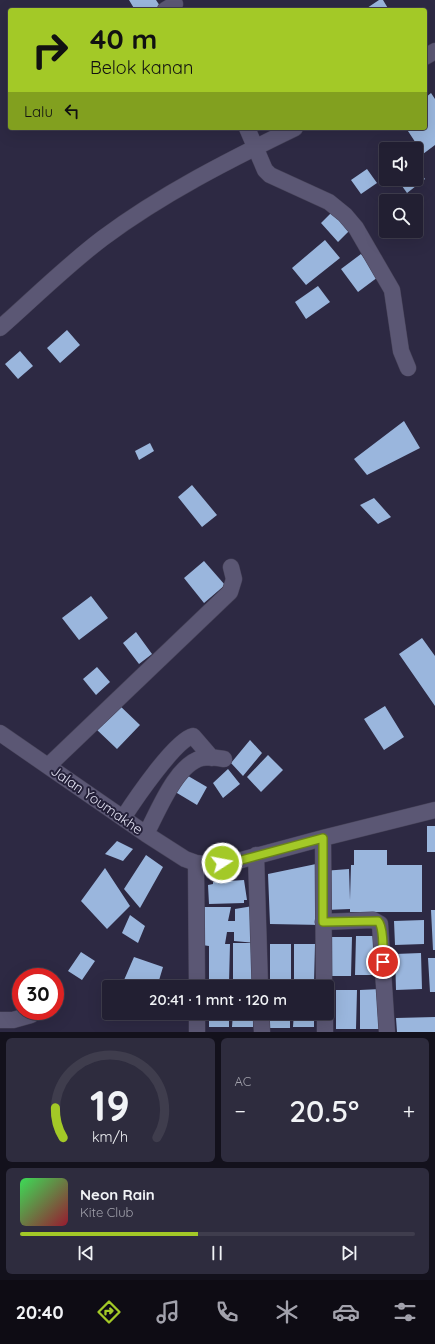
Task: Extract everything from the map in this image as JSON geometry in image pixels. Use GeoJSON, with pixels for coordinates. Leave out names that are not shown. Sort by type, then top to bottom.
{"type":"FeatureCollection","features":[{"type":"Feature","properties":{"kind":"street"},"geometry":{"type":"LineString","coordinates":[[248,130],[265,170],[270,175],[329,202],[345,215],[356,228],[392,290],[401,351],[408,368]]}},
{"type":"Feature","properties":{"kind":"street"},"geometry":{"type":"LineString","coordinates":[[0,328],[74,261],[109,234],[176,191],[291,130]]}},
{"type":"Feature","properties":{"kind":"street"},"geometry":{"type":"LineString","coordinates":[[48,766],[230,592],[234,579],[231,567]]}},
{"type":"Feature","properties":{"kind":"street","name":"Jalan Youmakhe"},"geometry":{"type":"LineString","coordinates":[[0,734],[146,834],[185,859],[196,863]]}},
{"type":"Feature","properties":{"kind":"street"},"geometry":{"type":"LineString","coordinates":[[122,818],[140,791],[168,757],[189,737],[193,736],[218,758],[203,758],[194,761],[184,768],[177,777],[146,834]]}},
{"type":"Feature","properties":{"kind":"street"},"geometry":{"type":"LineString","coordinates":[[197,980],[196,863],[210,865],[234,862],[256,855],[435,810]]}},
{"type":"Feature","properties":{"kind":"street"},"geometry":{"type":"LineString","coordinates":[[323,838],[324,980]]}},
{"type":"Feature","properties":{"kind":"street"},"geometry":{"type":"LineString","coordinates":[[256,855],[260,980]]}},
{"type":"Feature","properties":{"kind":"street"},"geometry":{"type":"LineString","coordinates":[[323,922],[373,920],[380,924],[387,1032]]}},
{"type":"Feature","properties":{"kind":"street"},"geometry":{"type":"LineString","coordinates":[[0,1020],[12,1020]]}},
{"type":"Feature","properties":{"kind":"street"},"geometry":{"type":"LineString","coordinates":[[261,1020],[262,1032]]}},
{"type":"Feature","properties":{"kind":"street"},"geometry":{"type":"LineString","coordinates":[[324,1020],[325,1032]]}},
{"type":"Feature","properties":{"kind":"building"},"geometry":{"type":"Polygon","coordinates":[[[129,0],[156,0],[160,6],[156,8],[134,8],[129,0]]]}},
{"type":"Feature","properties":{"kind":"building"},"geometry":{"type":"Polygon","coordinates":[[[379,0],[383,0],[388,8],[367,8],[379,0]]]}},
{"type":"Feature","properties":{"kind":"building"},"geometry":{"type":"Polygon","coordinates":[[[431,93],[435,99],[435,145],[423,154],[423,142],[415,142],[407,130],[427,130],[427,96],[431,93]]]}},
{"type":"Feature","properties":{"kind":"building"},"geometry":{"type":"Polygon","coordinates":[[[367,169],[377,183],[361,194],[351,180],[367,169]]]}},
{"type":"Feature","properties":{"kind":"building"},"geometry":{"type":"Polygon","coordinates":[[[402,186],[416,186],[407,193],[402,186]]]}},
{"type":"Feature","properties":{"kind":"building"},"geometry":{"type":"Polygon","coordinates":[[[333,211],[351,229],[338,242],[321,223],[333,211]]]}},
{"type":"Feature","properties":{"kind":"building"},"geometry":{"type":"Polygon","coordinates":[[[325,240],[340,258],[306,285],[292,268],[325,240]]]}},
{"type":"Feature","properties":{"kind":"building"},"geometry":{"type":"Polygon","coordinates":[[[361,254],[378,277],[358,292],[341,269],[361,254]]]}},
{"type":"Feature","properties":{"kind":"building"},"geometry":{"type":"Polygon","coordinates":[[[318,286],[330,302],[306,319],[295,302],[318,286]]]}},
{"type":"Feature","properties":{"kind":"building"},"geometry":{"type":"Polygon","coordinates":[[[67,330],[80,345],[60,363],[47,348],[67,330]]]}},
{"type":"Feature","properties":{"kind":"building"},"geometry":{"type":"Polygon","coordinates":[[[20,351],[33,366],[18,379],[5,364],[20,351]]]}},
{"type":"Feature","properties":{"kind":"building"},"geometry":{"type":"Polygon","coordinates":[[[404,421],[420,448],[367,475],[354,459],[404,421]]]}},
{"type":"Feature","properties":{"kind":"building"},"geometry":{"type":"Polygon","coordinates":[[[150,443],[154,451],[139,460],[135,451],[150,443]]]}},
{"type":"Feature","properties":{"kind":"building"},"geometry":{"type":"Polygon","coordinates":[[[192,485],[217,515],[202,527],[178,497],[192,485]]]}},
{"type":"Feature","properties":{"kind":"building"},"geometry":{"type":"Polygon","coordinates":[[[374,498],[391,517],[378,524],[360,505],[374,498]]]}},
{"type":"Feature","properties":{"kind":"building"},"geometry":{"type":"Polygon","coordinates":[[[204,561],[225,585],[204,603],[184,578],[204,561]]]}},
{"type":"Feature","properties":{"kind":"building"},"geometry":{"type":"Polygon","coordinates":[[[91,596],[108,618],[79,640],[62,618],[91,596]]]}},
{"type":"Feature","properties":{"kind":"building"},"geometry":{"type":"Polygon","coordinates":[[[136,632],[152,654],[139,664],[123,643],[136,632]]]}},
{"type":"Feature","properties":{"kind":"building"},"geometry":{"type":"Polygon","coordinates":[[[422,638],[435,656],[435,706],[399,654],[422,638]]]}},
{"type":"Feature","properties":{"kind":"building"},"geometry":{"type":"Polygon","coordinates":[[[97,667],[110,682],[96,695],[83,679],[97,667]]]}},
{"type":"Feature","properties":{"kind":"building"},"geometry":{"type":"Polygon","coordinates":[[[118,704],[140,725],[117,749],[95,728],[118,704]]]}},
{"type":"Feature","properties":{"kind":"building"},"geometry":{"type":"Polygon","coordinates":[[[385,706],[404,737],[384,750],[364,719],[385,706]]]}},
{"type":"Feature","properties":{"kind":"building"},"geometry":{"type":"Polygon","coordinates":[[[250,740],[262,753],[243,776],[231,763],[250,740]]]}},
{"type":"Feature","properties":{"kind":"building"},"geometry":{"type":"Polygon","coordinates":[[[268,755],[283,770],[261,792],[247,777],[268,755]]]}},
{"type":"Feature","properties":{"kind":"building"},"geometry":{"type":"Polygon","coordinates":[[[228,769],[240,784],[223,798],[213,783],[228,769]]]}},
{"type":"Feature","properties":{"kind":"building"},"geometry":{"type":"Polygon","coordinates":[[[183,773],[207,787],[197,805],[172,790],[183,773]]]}},
{"type":"Feature","properties":{"kind":"building"},"geometry":{"type":"Polygon","coordinates":[[[427,826],[435,826],[435,852],[427,852],[427,826]]]}},
{"type":"Feature","properties":{"kind":"building"},"geometry":{"type":"Polygon","coordinates":[[[117,841],[133,849],[123,861],[105,854],[117,841]]]}},
{"type":"Feature","properties":{"kind":"building"},"geometry":{"type":"Polygon","coordinates":[[[354,850],[387,850],[387,865],[354,865],[354,850]]]}},
{"type":"Feature","properties":{"kind":"building"},"geometry":{"type":"Polygon","coordinates":[[[146,855],[163,867],[140,908],[124,889],[146,855]]]}},
{"type":"Feature","properties":{"kind":"building"},"geometry":{"type":"Polygon","coordinates":[[[316,864],[322,925],[270,924],[268,874],[316,864]]]}},
{"type":"Feature","properties":{"kind":"building"},"geometry":{"type":"Polygon","coordinates":[[[351,865],[422,865],[422,912],[350,912],[350,909],[325,910],[323,871],[349,869],[350,900],[351,865]]]}},
{"type":"Feature","properties":{"kind":"building"},"geometry":{"type":"Polygon","coordinates":[[[105,868],[130,906],[107,929],[81,901],[105,868]]]}},
{"type":"Feature","properties":{"kind":"building"},"geometry":{"type":"Polygon","coordinates":[[[244,880],[247,900],[244,900],[244,903],[209,904],[208,885],[213,884],[213,882],[244,880]]]}},
{"type":"Feature","properties":{"kind":"building"},"geometry":{"type":"Polygon","coordinates":[[[253,906],[256,943],[234,941],[234,932],[227,932],[225,944],[230,944],[229,980],[209,980],[209,946],[202,945],[201,907],[231,907],[228,921],[235,921],[235,909],[253,906]]]}},
{"type":"Feature","properties":{"kind":"building"},"geometry":{"type":"Polygon","coordinates":[[[431,910],[435,910],[435,950],[433,950],[431,910]]]}},
{"type":"Feature","properties":{"kind":"building"},"geometry":{"type":"Polygon","coordinates":[[[130,915],[145,926],[138,943],[122,933],[130,915]]]}},
{"type":"Feature","properties":{"kind":"building"},"geometry":{"type":"Polygon","coordinates":[[[424,920],[424,944],[395,945],[394,921],[424,920]]]}},
{"type":"Feature","properties":{"kind":"building"},"geometry":{"type":"Polygon","coordinates":[[[356,936],[376,936],[376,975],[355,975],[356,936]]]}},
{"type":"Feature","properties":{"kind":"building"},"geometry":{"type":"Polygon","coordinates":[[[331,937],[352,937],[351,976],[331,976],[331,937]]]}},
{"type":"Feature","properties":{"kind":"building"},"geometry":{"type":"Polygon","coordinates":[[[233,943],[254,943],[253,980],[233,980],[233,943]]]}},
{"type":"Feature","properties":{"kind":"building"},"geometry":{"type":"Polygon","coordinates":[[[270,944],[291,944],[291,980],[270,980],[270,944]]]}},
{"type":"Feature","properties":{"kind":"building"},"geometry":{"type":"Polygon","coordinates":[[[294,944],[315,944],[314,980],[294,980],[294,944]]]}},
{"type":"Feature","properties":{"kind":"building"},"geometry":{"type":"Polygon","coordinates":[[[81,952],[95,961],[82,980],[68,971],[81,952]]]}},
{"type":"Feature","properties":{"kind":"building"},"geometry":{"type":"Polygon","coordinates":[[[421,953],[422,989],[396,990],[395,954],[421,953]]]}},
{"type":"Feature","properties":{"kind":"building"},"geometry":{"type":"Polygon","coordinates":[[[134,957],[163,967],[159,980],[124,980],[134,957]]]}},
{"type":"Feature","properties":{"kind":"building"},"geometry":{"type":"Polygon","coordinates":[[[428,958],[435,958],[435,992],[430,992],[428,958]]]}},
{"type":"Feature","properties":{"kind":"building"},"geometry":{"type":"Polygon","coordinates":[[[381,989],[380,1029],[360,1029],[360,990],[381,989]]]}},
{"type":"Feature","properties":{"kind":"building"},"geometry":{"type":"Polygon","coordinates":[[[336,990],[357,990],[356,1029],[336,1029],[336,990]]]}},
{"type":"Feature","properties":{"kind":"building"},"geometry":{"type":"Polygon","coordinates":[[[435,1017],[435,1032],[397,1032],[396,1018],[435,1017]]]}},
{"type":"Feature","properties":{"kind":"building"},"geometry":{"type":"Polygon","coordinates":[[[209,1020],[229,1020],[229,1027],[209,1027],[209,1020]]]}},
{"type":"Feature","properties":{"kind":"building"},"geometry":{"type":"Polygon","coordinates":[[[232,1020],[253,1020],[253,1027],[232,1027],[232,1020]]]}},
{"type":"Feature","properties":{"kind":"building"},"geometry":{"type":"Polygon","coordinates":[[[270,1020],[290,1020],[290,1028],[270,1028],[270,1020]]]}},
{"type":"Feature","properties":{"kind":"building"},"geometry":{"type":"Polygon","coordinates":[[[294,1020],[314,1020],[314,1027],[293,1027],[294,1020]]]}},
{"type":"Feature","properties":{"kind":"route"},"geometry":{"type":"LineString","coordinates":[[222,863],[234,862],[323,838],[323,922],[378,921],[381,932],[383,962]]}}]}
